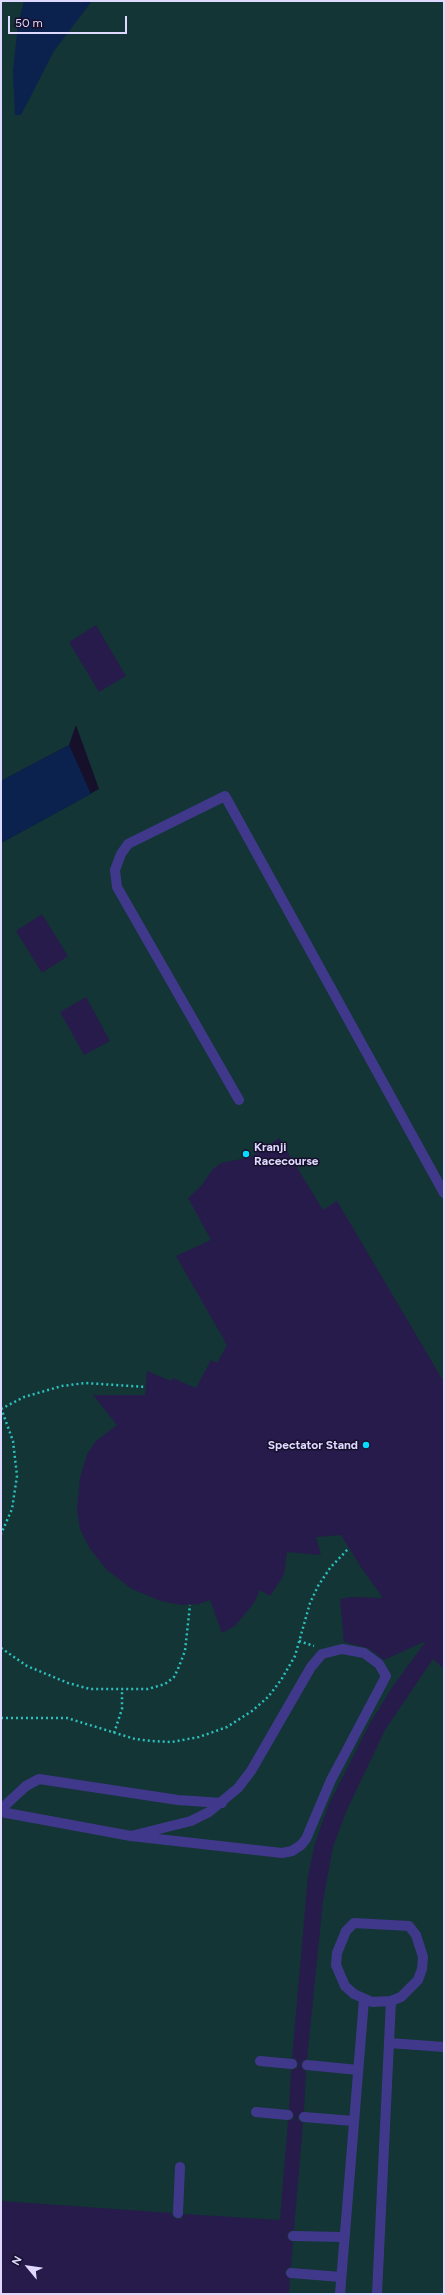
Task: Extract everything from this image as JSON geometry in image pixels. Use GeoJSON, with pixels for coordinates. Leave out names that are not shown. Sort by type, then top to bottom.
{"type":"FeatureCollection","features":[{"type":"Feature","properties":{"kind":"lane"},"geometry":{"type":"LineString","coordinates":[[239,1100],[117,887],[115,870],[121,854],[128,844],[225,796],[444,1193]]}},
{"type":"Feature","properties":{"kind":"lane"},"geometry":{"type":"LineString","coordinates":[[1,1812],[131,1836],[282,1853],[292,1851],[301,1845],[311,1830],[331,1780],[386,1676],[379,1664],[364,1653],[342,1649],[328,1652],[319,1657],[295,1693],[252,1771],[238,1788],[222,1803],[191,1821],[131,1836]]}},
{"type":"Feature","properties":{"kind":"lane"},"geometry":{"type":"LineString","coordinates":[[1,1809],[26,1786],[39,1780],[178,1800],[222,1803]]}},
{"type":"Feature","properties":{"kind":"lane"},"geometry":{"type":"LineString","coordinates":[[354,1923],[409,1926],[421,1946],[422,1969],[410,1990],[401,1997],[390,2001],[372,2002],[364,2000],[345,1986],[339,1976],[336,1953],[346,1931],[354,1923]]}},
{"type":"Feature","properties":{"kind":"lane"},"geometry":{"type":"LineString","coordinates":[[340,2294],[343,2237],[364,2000]]}},
{"type":"Feature","properties":{"kind":"lane"},"geometry":{"type":"LineString","coordinates":[[377,2294],[390,2001]]}},
{"type":"Feature","properties":{"kind":"lane"},"geometry":{"type":"LineString","coordinates":[[388,2043],[444,2047]]}},
{"type":"Feature","properties":{"kind":"lane"},"geometry":{"type":"LineString","coordinates":[[260,2061],[292,2064]]}},
{"type":"Feature","properties":{"kind":"lane"},"geometry":{"type":"LineString","coordinates":[[307,2065],[358,2070]]}},
{"type":"Feature","properties":{"kind":"lane"},"geometry":{"type":"LineString","coordinates":[[256,2112],[288,2115]]}},
{"type":"Feature","properties":{"kind":"lane"},"geometry":{"type":"LineString","coordinates":[[304,2117],[353,2121]]}},
{"type":"Feature","properties":{"kind":"lane"},"geometry":{"type":"LineString","coordinates":[[178,2213],[180,2167]]}},
{"type":"Feature","properties":{"kind":"lane"},"geometry":{"type":"LineString","coordinates":[[293,2236],[343,2237]]}},
{"type":"Feature","properties":{"kind":"lane"},"geometry":{"type":"LineString","coordinates":[[290,2273],[341,2278]]}},
{"type":"Feature","properties":{"kind":"path"},"geometry":{"type":"LineString","coordinates":[[1,1534],[12,1509],[17,1476],[13,1441],[1,1409],[24,1397],[62,1386],[85,1383],[146,1387]]}},
{"type":"Feature","properties":{"kind":"path"},"geometry":{"type":"LineString","coordinates":[[1,1718],[67,1718],[135,1739],[172,1742],[199,1737],[227,1727],[252,1711],[268,1697],[295,1656],[310,1603],[318,1586],[330,1568],[349,1548]]}},
{"type":"Feature","properties":{"kind":"path"},"geometry":{"type":"LineString","coordinates":[[1,1648],[27,1666],[68,1684],[90,1689],[148,1689],[165,1684],[174,1677],[185,1650],[190,1605]]}},
{"type":"Feature","properties":{"kind":"path"},"geometry":{"type":"LineString","coordinates":[[114,1733],[122,1709],[122,1690]]}},
{"type":"Feature","properties":{"kind":"green space","name":"Kranji Racecourse"},"geometry":{"type":"Polygon","coordinates":[[[1,1],[444,1],[444,2294],[1,2294],[1,843],[99,789],[76,725],[69,745],[1,781],[1,1]]]}},
{"type":"Feature","properties":{"kind":"water"},"geometry":{"type":"Polygon","coordinates":[[[24,1],[92,1],[54,51],[21,115],[15,115],[13,72],[18,24],[24,1]]]}},
{"type":"Feature","properties":{"kind":"water"},"geometry":{"type":"Polygon","coordinates":[[[69,745],[91,794],[1,843],[1,781],[69,745]]]}},
{"type":"Feature","properties":{"kind":"building"},"geometry":{"type":"Polygon","coordinates":[[[96,625],[126,676],[99,692],[69,642],[96,625]]]}},
{"type":"Feature","properties":{"kind":"building"},"geometry":{"type":"Polygon","coordinates":[[[42,914],[68,956],[42,973],[16,931],[42,914]]]}},
{"type":"Feature","properties":{"kind":"building"},"geometry":{"type":"Polygon","coordinates":[[[86,997],[110,1041],[84,1055],[60,1012],[86,997]]]}},
{"type":"Feature","properties":{"kind":"building"},"geometry":{"type":"Polygon","coordinates":[[[279,1138],[323,1210],[337,1201],[444,1382],[444,1669],[433,1659],[385,1730],[346,1812],[333,1847],[323,1901],[307,2059],[302,2061],[301,2065],[303,2070],[306,2071],[304,2111],[298,2116],[298,2120],[303,2123],[294,2230],[290,2231],[287,2235],[288,2239],[293,2242],[291,2267],[286,2269],[285,2273],[290,2279],[289,2294],[1,2294],[1,2201],[172,2213],[172,2216],[177,2219],[181,2219],[184,2214],[280,2220],[288,2121],[293,2119],[294,2115],[289,2109],[291,2070],[297,2068],[298,2064],[296,2059],[292,2058],[308,1876],[315,1843],[329,1804],[370,1723],[393,1686],[426,1641],[384,1660],[368,1648],[344,1642],[340,1599],[350,1597],[383,1598],[362,1569],[341,1535],[316,1537],[321,1555],[287,1552],[284,1575],[270,1596],[260,1590],[254,1603],[235,1626],[222,1633],[210,1600],[199,1604],[182,1605],[161,1601],[132,1589],[107,1570],[90,1549],[80,1529],[77,1510],[80,1478],[87,1454],[96,1441],[117,1425],[93,1395],[145,1395],[147,1371],[171,1381],[173,1378],[196,1388],[211,1360],[217,1363],[227,1345],[176,1256],[211,1240],[188,1198],[202,1185],[212,1170],[221,1163],[251,1157],[279,1138]]]}},
{"type":"Feature","properties":{"kind":"place","name":"Kranji Racecourse"},"geometry":{"type":"Point","coordinates":[246,1154]}},
{"type":"Feature","properties":{"kind":"place","name":"Spectator Stand"},"geometry":{"type":"Point","coordinates":[366,1445]}}]}
